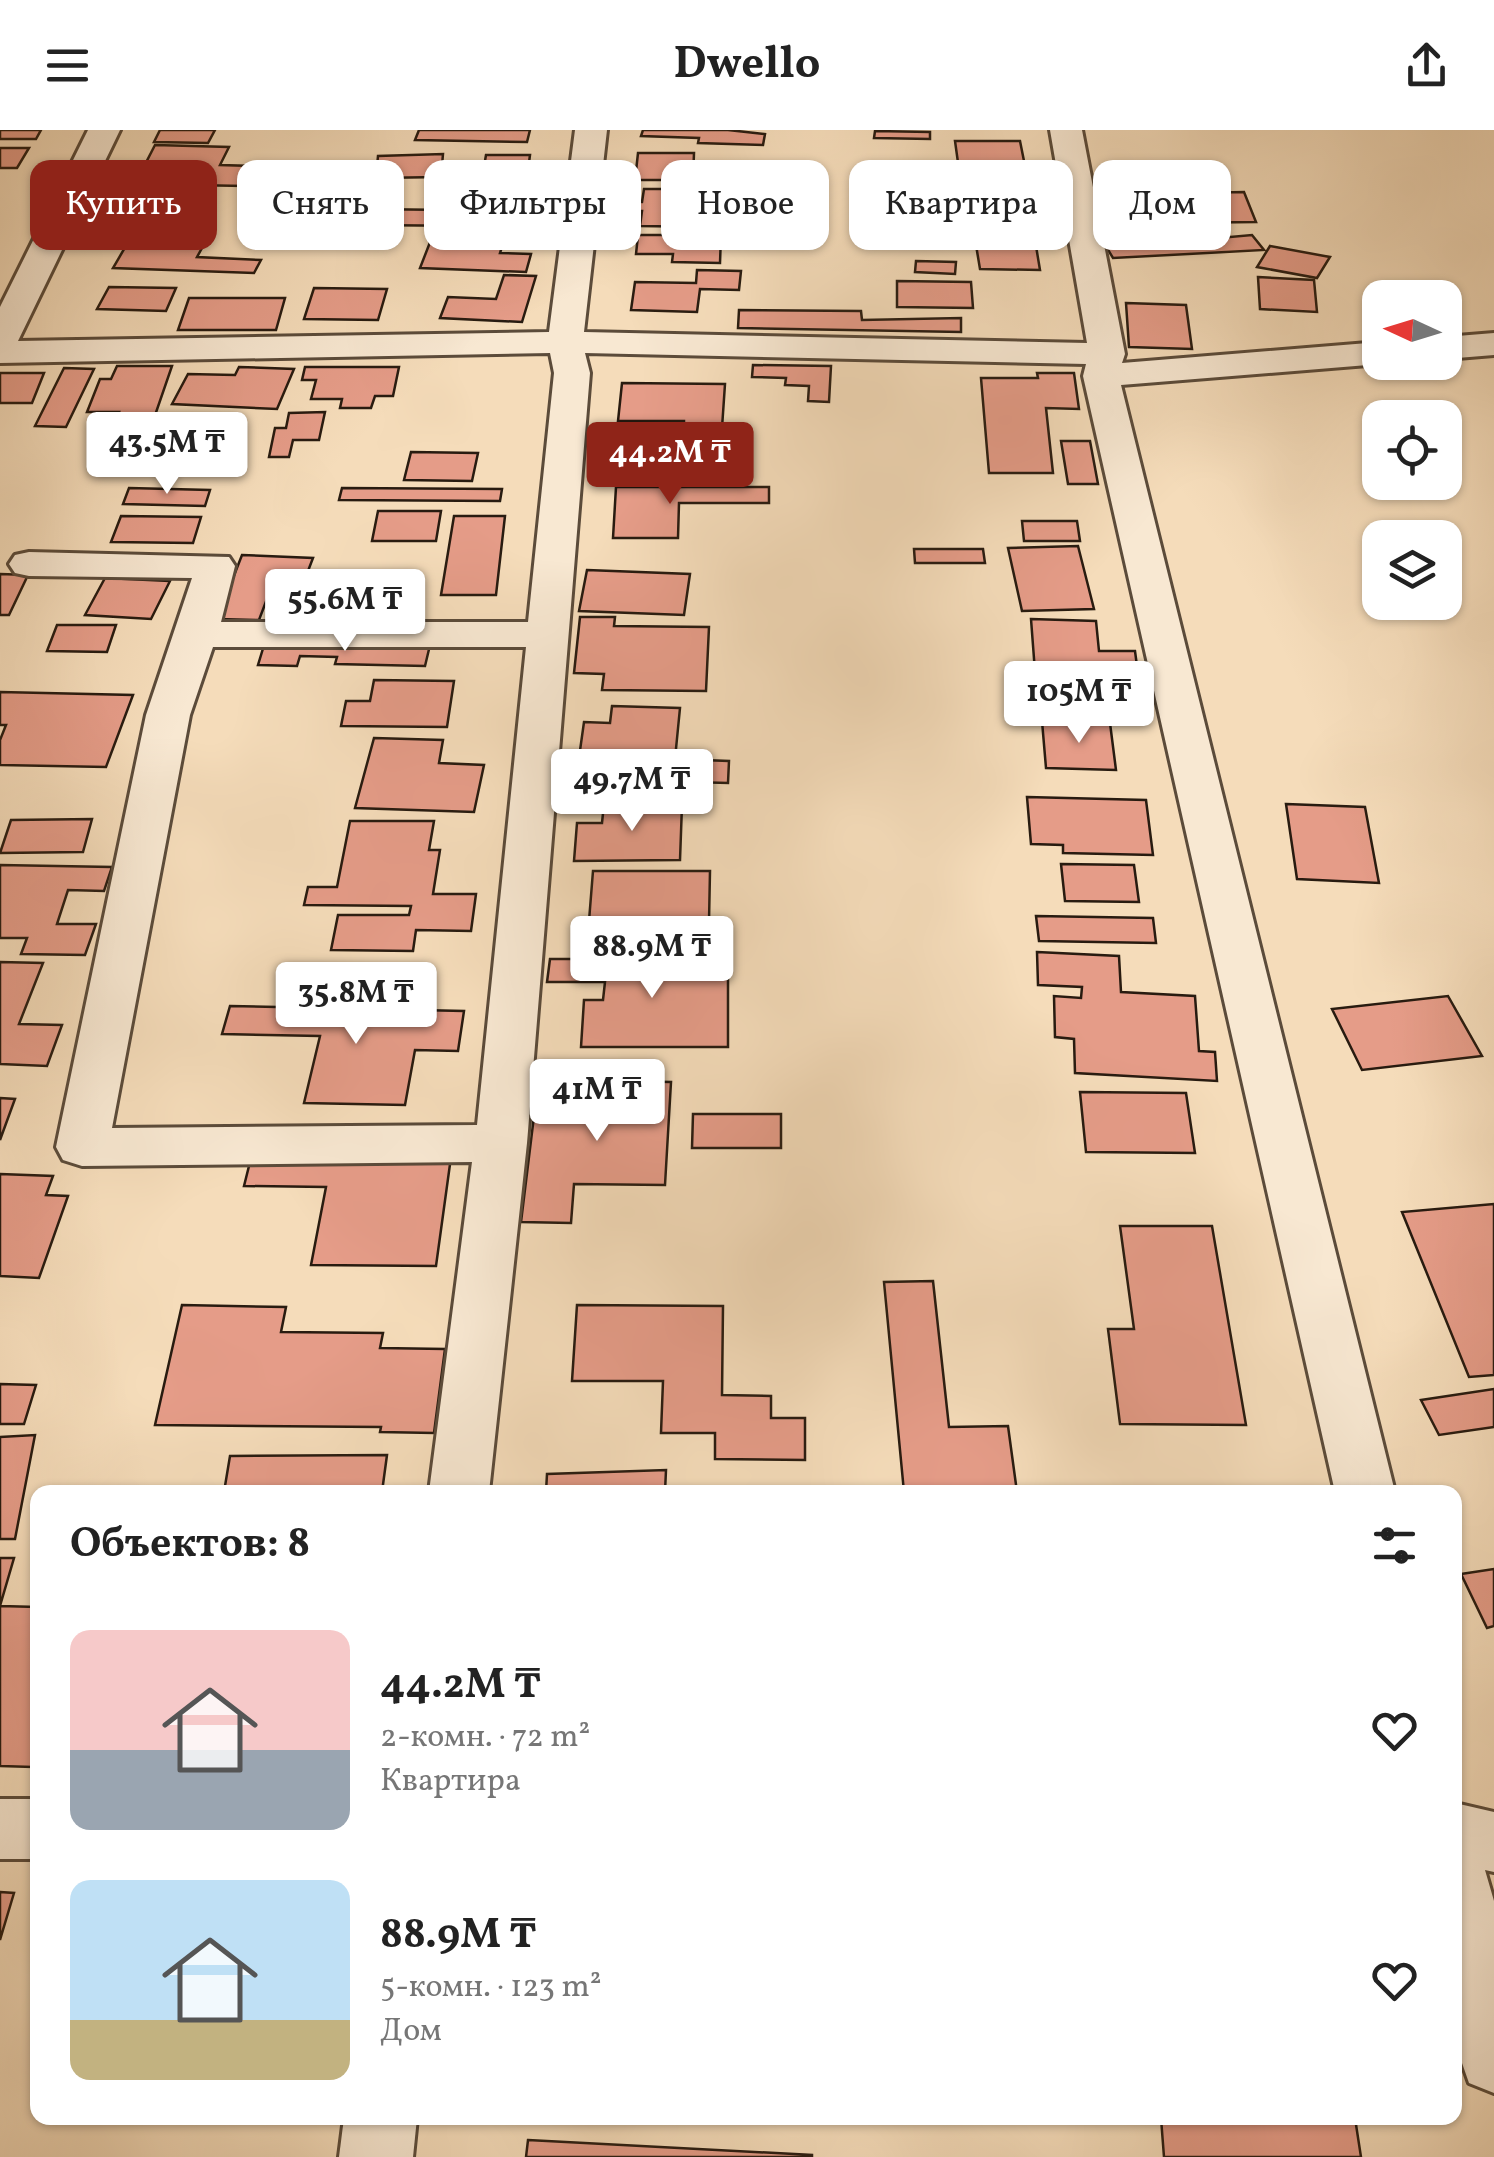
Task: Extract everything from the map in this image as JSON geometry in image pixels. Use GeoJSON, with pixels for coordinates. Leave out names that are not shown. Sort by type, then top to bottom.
{"type":"FeatureCollection","features":[{"type":"Feature","properties":{"kind":"street"},"geometry":{"type":"LineString","coordinates":[[0,342],[104,130]]}},
{"type":"Feature","properties":{"kind":"street"},"geometry":{"type":"LineString","coordinates":[[460,1485],[502,1143],[572,372],[565,342],[591,130]]}},
{"type":"Feature","properties":{"kind":"street"},"geometry":{"type":"LineString","coordinates":[[1066,130],[1104,365],[1363,1485]]}},
{"type":"Feature","properties":{"kind":"street"},"geometry":{"type":"LineString","coordinates":[[0,352],[565,342],[1104,365],[1362,354]]}},
{"type":"Feature","properties":{"kind":"street"},"geometry":{"type":"LineString","coordinates":[[1462,347],[1494,344]]}},
{"type":"Feature","properties":{"kind":"street"},"geometry":{"type":"LineString","coordinates":[[29,564],[215,566],[197,635],[168,715],[82,1148],[502,1143]]}},
{"type":"Feature","properties":{"kind":"street"},"geometry":{"type":"LineString","coordinates":[[197,635],[549,634]]}},
{"type":"Feature","properties":{"kind":"street"},"geometry":{"type":"LineString","coordinates":[[0,1829],[30,1829]]}},
{"type":"Feature","properties":{"kind":"street"},"geometry":{"type":"LineString","coordinates":[[1462,1835],[1494,1842]]}},
{"type":"Feature","properties":{"kind":"street"},"geometry":{"type":"LineString","coordinates":[[1462,1911],[1494,2058]]}},
{"type":"Feature","properties":{"kind":"street"},"geometry":{"type":"LineString","coordinates":[[376,2157],[380,2125]]}},
{"type":"Feature","properties":{"kind":"building"},"geometry":{"type":"Polygon","coordinates":[[[0,130],[41,130],[36,139],[0,139],[0,130]]]}},
{"type":"Feature","properties":{"kind":"building"},"geometry":{"type":"Polygon","coordinates":[[[160,130],[215,130],[208,143],[154,142],[160,130]]]}},
{"type":"Feature","properties":{"kind":"building"},"geometry":{"type":"Polygon","coordinates":[[[419,130],[530,130],[527,142],[415,140],[419,130]]]}},
{"type":"Feature","properties":{"kind":"building"},"geometry":{"type":"Polygon","coordinates":[[[643,130],[765,134],[763,145],[698,143],[699,138],[641,136],[643,130]]]}},
{"type":"Feature","properties":{"kind":"building"},"geometry":{"type":"Polygon","coordinates":[[[875,131],[930,132],[930,139],[874,138],[875,131]]]}},
{"type":"Feature","properties":{"kind":"building"},"geometry":{"type":"Polygon","coordinates":[[[955,141],[1020,141],[1024,160],[958,160],[955,141]]]}},
{"type":"Feature","properties":{"kind":"building"},"geometry":{"type":"Polygon","coordinates":[[[155,145],[229,147],[220,165],[237,166],[237,186],[217,185],[217,160],[147,160],[155,145]]]}},
{"type":"Feature","properties":{"kind":"building"},"geometry":{"type":"Polygon","coordinates":[[[0,148],[29,148],[17,168],[0,168],[0,148]]]}},
{"type":"Feature","properties":{"kind":"building"},"geometry":{"type":"Polygon","coordinates":[[[638,153],[694,153],[694,160],[661,160],[661,180],[641,180],[641,160],[637,160],[638,153]]]}},
{"type":"Feature","properties":{"kind":"building"},"geometry":{"type":"Polygon","coordinates":[[[443,154],[442,160],[424,160],[424,177],[404,178],[404,160],[378,160],[378,156],[443,154]]]}},
{"type":"Feature","properties":{"kind":"building"},"geometry":{"type":"Polygon","coordinates":[[[486,155],[530,155],[529,160],[485,160],[486,155]]]}},
{"type":"Feature","properties":{"kind":"building"},"geometry":{"type":"Polygon","coordinates":[[[644,189],[661,189],[661,226],[641,226],[644,189]]]}},
{"type":"Feature","properties":{"kind":"building"},"geometry":{"type":"Polygon","coordinates":[[[1231,192],[1244,192],[1256,222],[1231,222],[1231,192]]]}},
{"type":"Feature","properties":{"kind":"building"},"geometry":{"type":"Polygon","coordinates":[[[404,209],[424,210],[424,226],[404,225],[404,209]]]}},
{"type":"Feature","properties":{"kind":"building"},"geometry":{"type":"Polygon","coordinates":[[[641,235],[661,235],[661,250],[720,250],[720,263],[672,262],[673,254],[636,254],[641,250],[641,235]]]}},
{"type":"Feature","properties":{"kind":"building"},"geometry":{"type":"Polygon","coordinates":[[[1252,235],[1264,250],[1113,258],[1108,250],[1231,250],[1231,237],[1252,235]]]}},
{"type":"Feature","properties":{"kind":"building"},"geometry":{"type":"Polygon","coordinates":[[[1270,246],[1330,257],[1317,278],[1257,267],[1270,246]]]}},
{"type":"Feature","properties":{"kind":"building"},"geometry":{"type":"Polygon","coordinates":[[[124,250],[201,250],[197,257],[261,260],[254,273],[113,268],[124,250]]]}},
{"type":"Feature","properties":{"kind":"building"},"geometry":{"type":"Polygon","coordinates":[[[427,250],[531,254],[526,272],[420,268],[427,250]]]}},
{"type":"Feature","properties":{"kind":"building"},"geometry":{"type":"Polygon","coordinates":[[[977,250],[1037,250],[1040,270],[980,269],[977,250]]]}},
{"type":"Feature","properties":{"kind":"building"},"geometry":{"type":"Polygon","coordinates":[[[916,261],[956,262],[955,274],[915,272],[916,261]]]}},
{"type":"Feature","properties":{"kind":"building"},"geometry":{"type":"Polygon","coordinates":[[[697,270],[741,271],[739,290],[700,289],[697,312],[631,310],[635,282],[696,283],[697,270]]]}},
{"type":"Feature","properties":{"kind":"building"},"geometry":{"type":"Polygon","coordinates":[[[504,275],[536,276],[522,322],[440,318],[448,297],[496,299],[504,275]]]}},
{"type":"Feature","properties":{"kind":"building"},"geometry":{"type":"Polygon","coordinates":[[[1258,277],[1314,280],[1317,312],[1260,309],[1258,277]]]}},
{"type":"Feature","properties":{"kind":"building"},"geometry":{"type":"Polygon","coordinates":[[[897,281],[971,282],[973,308],[897,307],[897,281]]]}},
{"type":"Feature","properties":{"kind":"building"},"geometry":{"type":"Polygon","coordinates":[[[109,287],[176,288],[166,311],[97,309],[109,287]]]}},
{"type":"Feature","properties":{"kind":"building"},"geometry":{"type":"Polygon","coordinates":[[[314,288],[387,289],[378,320],[304,319],[314,288]]]}},
{"type":"Feature","properties":{"kind":"building"},"geometry":{"type":"Polygon","coordinates":[[[189,298],[285,298],[276,330],[178,330],[189,298]]]}},
{"type":"Feature","properties":{"kind":"building"},"geometry":{"type":"Polygon","coordinates":[[[1126,303],[1186,305],[1192,349],[1129,347],[1126,303]]]}},
{"type":"Feature","properties":{"kind":"building"},"geometry":{"type":"Polygon","coordinates":[[[739,310],[861,311],[862,320],[961,318],[961,332],[738,328],[739,310]]]}},
{"type":"Feature","properties":{"kind":"building"},"geometry":{"type":"Polygon","coordinates":[[[753,365],[831,366],[829,402],[808,401],[809,386],[785,385],[786,378],[752,377],[753,365]]]}},
{"type":"Feature","properties":{"kind":"building"},"geometry":{"type":"Polygon","coordinates":[[[117,366],[172,366],[151,427],[113,427],[119,412],[87,412],[100,379],[111,379],[117,366]]]}},
{"type":"Feature","properties":{"kind":"building"},"geometry":{"type":"Polygon","coordinates":[[[239,367],[294,369],[277,409],[172,404],[188,374],[235,375],[239,367]]]}},
{"type":"Feature","properties":{"kind":"building"},"geometry":{"type":"Polygon","coordinates":[[[305,367],[399,367],[393,396],[375,396],[371,408],[340,408],[342,399],[311,399],[316,380],[302,380],[305,367]]]}},
{"type":"Feature","properties":{"kind":"building"},"geometry":{"type":"Polygon","coordinates":[[[64,368],[94,369],[66,427],[35,426],[64,368]]]}},
{"type":"Feature","properties":{"kind":"building"},"geometry":{"type":"Polygon","coordinates":[[[0,373],[44,373],[32,403],[0,403],[0,373]]]}},
{"type":"Feature","properties":{"kind":"building"},"geometry":{"type":"Polygon","coordinates":[[[1037,373],[1074,373],[1079,409],[1046,408],[1053,473],[989,473],[981,378],[1038,378],[1037,373]]]}},
{"type":"Feature","properties":{"kind":"building"},"geometry":{"type":"Polygon","coordinates":[[[622,383],[725,384],[722,428],[684,427],[684,421],[618,421],[622,383]]]}},
{"type":"Feature","properties":{"kind":"building"},"geometry":{"type":"Polygon","coordinates":[[[325,412],[319,440],[293,440],[289,457],[269,457],[275,428],[286,428],[289,413],[325,412]]]}},
{"type":"Feature","properties":{"kind":"building"},"geometry":{"type":"Polygon","coordinates":[[[1061,441],[1090,441],[1098,484],[1068,484],[1061,441]]]}},
{"type":"Feature","properties":{"kind":"building"},"geometry":{"type":"Polygon","coordinates":[[[630,447],[708,447],[706,480],[641,480],[642,470],[628,470],[630,447]]]}},
{"type":"Feature","properties":{"kind":"building"},"geometry":{"type":"Polygon","coordinates":[[[411,452],[478,453],[472,481],[404,480],[411,452]]]}},
{"type":"Feature","properties":{"kind":"building"},"geometry":{"type":"Polygon","coordinates":[[[616,487],[769,487],[769,503],[679,503],[678,538],[613,538],[616,487]]]}},
{"type":"Feature","properties":{"kind":"building"},"geometry":{"type":"Polygon","coordinates":[[[129,488],[210,490],[205,506],[123,504],[129,488]]]}},
{"type":"Feature","properties":{"kind":"building"},"geometry":{"type":"Polygon","coordinates":[[[342,488],[502,489],[500,501],[339,500],[342,488]]]}},
{"type":"Feature","properties":{"kind":"building"},"geometry":{"type":"Polygon","coordinates":[[[378,511],[441,511],[436,541],[372,541],[378,511]]]}},
{"type":"Feature","properties":{"kind":"building"},"geometry":{"type":"Polygon","coordinates":[[[121,516],[201,517],[193,543],[111,542],[121,516]]]}},
{"type":"Feature","properties":{"kind":"building"},"geometry":{"type":"Polygon","coordinates":[[[454,516],[505,516],[496,595],[441,595],[454,516]]]}},
{"type":"Feature","properties":{"kind":"building"},"geometry":{"type":"Polygon","coordinates":[[[1022,521],[1077,521],[1080,541],[1024,541],[1022,521]]]}},
{"type":"Feature","properties":{"kind":"building"},"geometry":{"type":"Polygon","coordinates":[[[1078,546],[1094,609],[1022,611],[1008,548],[1078,546]]]}},
{"type":"Feature","properties":{"kind":"building"},"geometry":{"type":"Polygon","coordinates":[[[914,549],[983,549],[985,563],[915,563],[914,549]]]}},
{"type":"Feature","properties":{"kind":"building"},"geometry":{"type":"Polygon","coordinates":[[[242,555],[313,558],[300,592],[270,591],[259,620],[217,619],[242,555]]]}},
{"type":"Feature","properties":{"kind":"building"},"geometry":{"type":"Polygon","coordinates":[[[587,570],[690,574],[684,615],[579,611],[587,570]]]}},
{"type":"Feature","properties":{"kind":"building"},"geometry":{"type":"Polygon","coordinates":[[[0,574],[28,575],[9,615],[0,615],[0,574]]]}},
{"type":"Feature","properties":{"kind":"building"},"geometry":{"type":"Polygon","coordinates":[[[105,578],[170,581],[151,619],[85,615],[105,578]]]}},
{"type":"Feature","properties":{"kind":"building"},"geometry":{"type":"Polygon","coordinates":[[[302,605],[364,606],[360,622],[298,621],[302,605]]]}},
{"type":"Feature","properties":{"kind":"building"},"geometry":{"type":"Polygon","coordinates":[[[580,617],[615,617],[614,626],[709,627],[706,691],[602,690],[604,674],[574,673],[580,617]]]}},
{"type":"Feature","properties":{"kind":"building"},"geometry":{"type":"Polygon","coordinates":[[[1031,619],[1096,621],[1099,651],[1135,651],[1142,704],[1051,702],[1050,685],[1036,685],[1031,619]]]}},
{"type":"Feature","properties":{"kind":"building"},"geometry":{"type":"Polygon","coordinates":[[[57,625],[116,625],[107,652],[47,651],[57,625]]]}},
{"type":"Feature","properties":{"kind":"building"},"geometry":{"type":"Polygon","coordinates":[[[265,642],[430,645],[425,666],[335,664],[337,657],[300,656],[297,666],[258,665],[265,642]]]}},
{"type":"Feature","properties":{"kind":"building"},"geometry":{"type":"Polygon","coordinates":[[[374,680],[454,681],[447,727],[341,726],[346,701],[370,701],[374,680]]]}},
{"type":"Feature","properties":{"kind":"building"},"geometry":{"type":"Polygon","coordinates":[[[0,692],[133,695],[106,767],[0,765],[0,740],[6,725],[0,725],[0,692]]]}},
{"type":"Feature","properties":{"kind":"building"},"geometry":{"type":"Polygon","coordinates":[[[612,706],[680,708],[675,759],[729,761],[728,783],[576,779],[584,722],[610,723],[612,706]]]}},
{"type":"Feature","properties":{"kind":"building"},"geometry":{"type":"Polygon","coordinates":[[[1042,721],[1110,723],[1116,770],[1046,768],[1042,721]]]}},
{"type":"Feature","properties":{"kind":"building"},"geometry":{"type":"Polygon","coordinates":[[[374,738],[443,740],[439,763],[484,765],[474,812],[355,808],[374,738]]]}},
{"type":"Feature","properties":{"kind":"building"},"geometry":{"type":"Polygon","coordinates":[[[1027,797],[1146,800],[1153,855],[1063,853],[1063,845],[1031,844],[1027,797]]]}},
{"type":"Feature","properties":{"kind":"building"},"geometry":{"type":"Polygon","coordinates":[[[604,804],[682,805],[680,860],[574,861],[577,823],[602,823],[604,804]]]}},
{"type":"Feature","properties":{"kind":"building"},"geometry":{"type":"Polygon","coordinates":[[[1286,804],[1365,807],[1379,883],[1297,879],[1286,804]]]}},
{"type":"Feature","properties":{"kind":"building"},"geometry":{"type":"Polygon","coordinates":[[[92,819],[83,852],[0,853],[11,820],[92,819]]]}},
{"type":"Feature","properties":{"kind":"building"},"geometry":{"type":"Polygon","coordinates":[[[350,821],[434,821],[429,850],[440,850],[433,894],[476,894],[471,931],[416,930],[413,951],[331,950],[338,915],[409,915],[411,906],[304,905],[308,887],[337,887],[350,821]]]}},
{"type":"Feature","properties":{"kind":"building"},"geometry":{"type":"Polygon","coordinates":[[[1061,864],[1134,865],[1139,902],[1065,901],[1061,864]]]}},
{"type":"Feature","properties":{"kind":"building"},"geometry":{"type":"Polygon","coordinates":[[[0,865],[112,867],[104,891],[68,890],[57,924],[96,924],[85,955],[21,954],[27,938],[0,938],[0,865]]]}},
{"type":"Feature","properties":{"kind":"building"},"geometry":{"type":"Polygon","coordinates":[[[593,871],[710,871],[709,922],[589,921],[593,871]]]}},
{"type":"Feature","properties":{"kind":"building"},"geometry":{"type":"Polygon","coordinates":[[[1036,916],[1153,918],[1156,943],[1039,941],[1036,916]]]}},
{"type":"Feature","properties":{"kind":"building"},"geometry":{"type":"Polygon","coordinates":[[[1037,952],[1119,956],[1121,992],[1195,996],[1199,1051],[1215,1052],[1217,1081],[1075,1073],[1074,1039],[1055,1037],[1054,996],[1081,998],[1082,987],[1038,985],[1037,952]]]}},
{"type":"Feature","properties":{"kind":"building"},"geometry":{"type":"Polygon","coordinates":[[[550,959],[728,959],[728,1047],[581,1047],[584,1000],[603,1000],[605,982],[547,982],[550,959]]]}},
{"type":"Feature","properties":{"kind":"building"},"geometry":{"type":"Polygon","coordinates":[[[0,962],[43,963],[19,1024],[62,1025],[47,1066],[0,1064],[0,962]]]}},
{"type":"Feature","properties":{"kind":"building"},"geometry":{"type":"Polygon","coordinates":[[[1448,996],[1482,1056],[1362,1070],[1332,1009],[1448,996]]]}},
{"type":"Feature","properties":{"kind":"building"},"geometry":{"type":"Polygon","coordinates":[[[230,1006],[464,1011],[458,1051],[415,1050],[405,1105],[304,1103],[320,1036],[222,1034],[230,1006]]]}},
{"type":"Feature","properties":{"kind":"building"},"geometry":{"type":"Polygon","coordinates":[[[568,1080],[671,1082],[665,1185],[574,1184],[571,1223],[521,1222],[534,1116],[564,1117],[568,1080]]]}},
{"type":"Feature","properties":{"kind":"building"},"geometry":{"type":"Polygon","coordinates":[[[1080,1092],[1186,1093],[1195,1153],[1086,1152],[1080,1092]]]}},
{"type":"Feature","properties":{"kind":"building"},"geometry":{"type":"Polygon","coordinates":[[[0,1098],[15,1099],[0,1140],[0,1098]]]}},
{"type":"Feature","properties":{"kind":"building"},"geometry":{"type":"Polygon","coordinates":[[[693,1114],[781,1114],[781,1148],[692,1148],[693,1114]]]}},
{"type":"Feature","properties":{"kind":"building"},"geometry":{"type":"Polygon","coordinates":[[[252,1154],[451,1157],[436,1266],[311,1265],[326,1187],[244,1186],[252,1154]]]}},
{"type":"Feature","properties":{"kind":"building"},"geometry":{"type":"Polygon","coordinates":[[[0,1174],[53,1176],[46,1195],[68,1196],[39,1278],[0,1276],[0,1174]]]}},
{"type":"Feature","properties":{"kind":"building"},"geometry":{"type":"Polygon","coordinates":[[[1494,1204],[1494,1375],[1469,1377],[1402,1212],[1494,1204]]]}},
{"type":"Feature","properties":{"kind":"building"},"geometry":{"type":"Polygon","coordinates":[[[1120,1226],[1212,1226],[1246,1425],[1120,1424],[1108,1329],[1134,1329],[1120,1226]]]}},
{"type":"Feature","properties":{"kind":"building"},"geometry":{"type":"Polygon","coordinates":[[[933,1281],[949,1427],[1008,1426],[1016,1485],[903,1485],[884,1282],[933,1281]]]}},
{"type":"Feature","properties":{"kind":"building"},"geometry":{"type":"Polygon","coordinates":[[[182,1305],[286,1307],[281,1332],[383,1333],[380,1348],[445,1349],[434,1433],[380,1432],[381,1427],[155,1425],[182,1305]]]}},
{"type":"Feature","properties":{"kind":"building"},"geometry":{"type":"Polygon","coordinates":[[[577,1305],[723,1306],[722,1395],[771,1396],[771,1418],[805,1418],[805,1460],[715,1459],[715,1433],[661,1433],[663,1381],[572,1381],[577,1305]]]}},
{"type":"Feature","properties":{"kind":"building"},"geometry":{"type":"Polygon","coordinates":[[[0,1384],[36,1385],[24,1424],[0,1424],[0,1384]]]}},
{"type":"Feature","properties":{"kind":"building"},"geometry":{"type":"Polygon","coordinates":[[[1494,1389],[1494,1427],[1439,1435],[1421,1400],[1494,1389]]]}},
{"type":"Feature","properties":{"kind":"building"},"geometry":{"type":"Polygon","coordinates":[[[35,1435],[15,1539],[0,1539],[0,1437],[35,1435]]]}},
{"type":"Feature","properties":{"kind":"building"},"geometry":{"type":"Polygon","coordinates":[[[387,1455],[383,1485],[225,1485],[230,1456],[387,1455]]]}},
{"type":"Feature","properties":{"kind":"building"},"geometry":{"type":"Polygon","coordinates":[[[666,1470],[665,1485],[546,1485],[547,1474],[666,1470]]]}},
{"type":"Feature","properties":{"kind":"building"},"geometry":{"type":"Polygon","coordinates":[[[0,1558],[14,1558],[0,1606],[0,1558]]]}},
{"type":"Feature","properties":{"kind":"building"},"geometry":{"type":"Polygon","coordinates":[[[1494,1569],[1494,1626],[1487,1628],[1462,1574],[1494,1569]]]}},
{"type":"Feature","properties":{"kind":"building"},"geometry":{"type":"Polygon","coordinates":[[[0,1606],[30,1607],[30,1767],[0,1766],[0,1606]]]}},
{"type":"Feature","properties":{"kind":"building"},"geometry":{"type":"Polygon","coordinates":[[[0,1892],[14,1893],[0,1940],[0,1892]]]}},
{"type":"Feature","properties":{"kind":"building"},"geometry":{"type":"Polygon","coordinates":[[[1162,2125],[1356,2125],[1361,2157],[1164,2157],[1162,2125]]]}},
{"type":"Feature","properties":{"kind":"building"},"geometry":{"type":"Polygon","coordinates":[[[528,2140],[812,2155],[812,2157],[526,2157],[528,2140]]]}}]}
